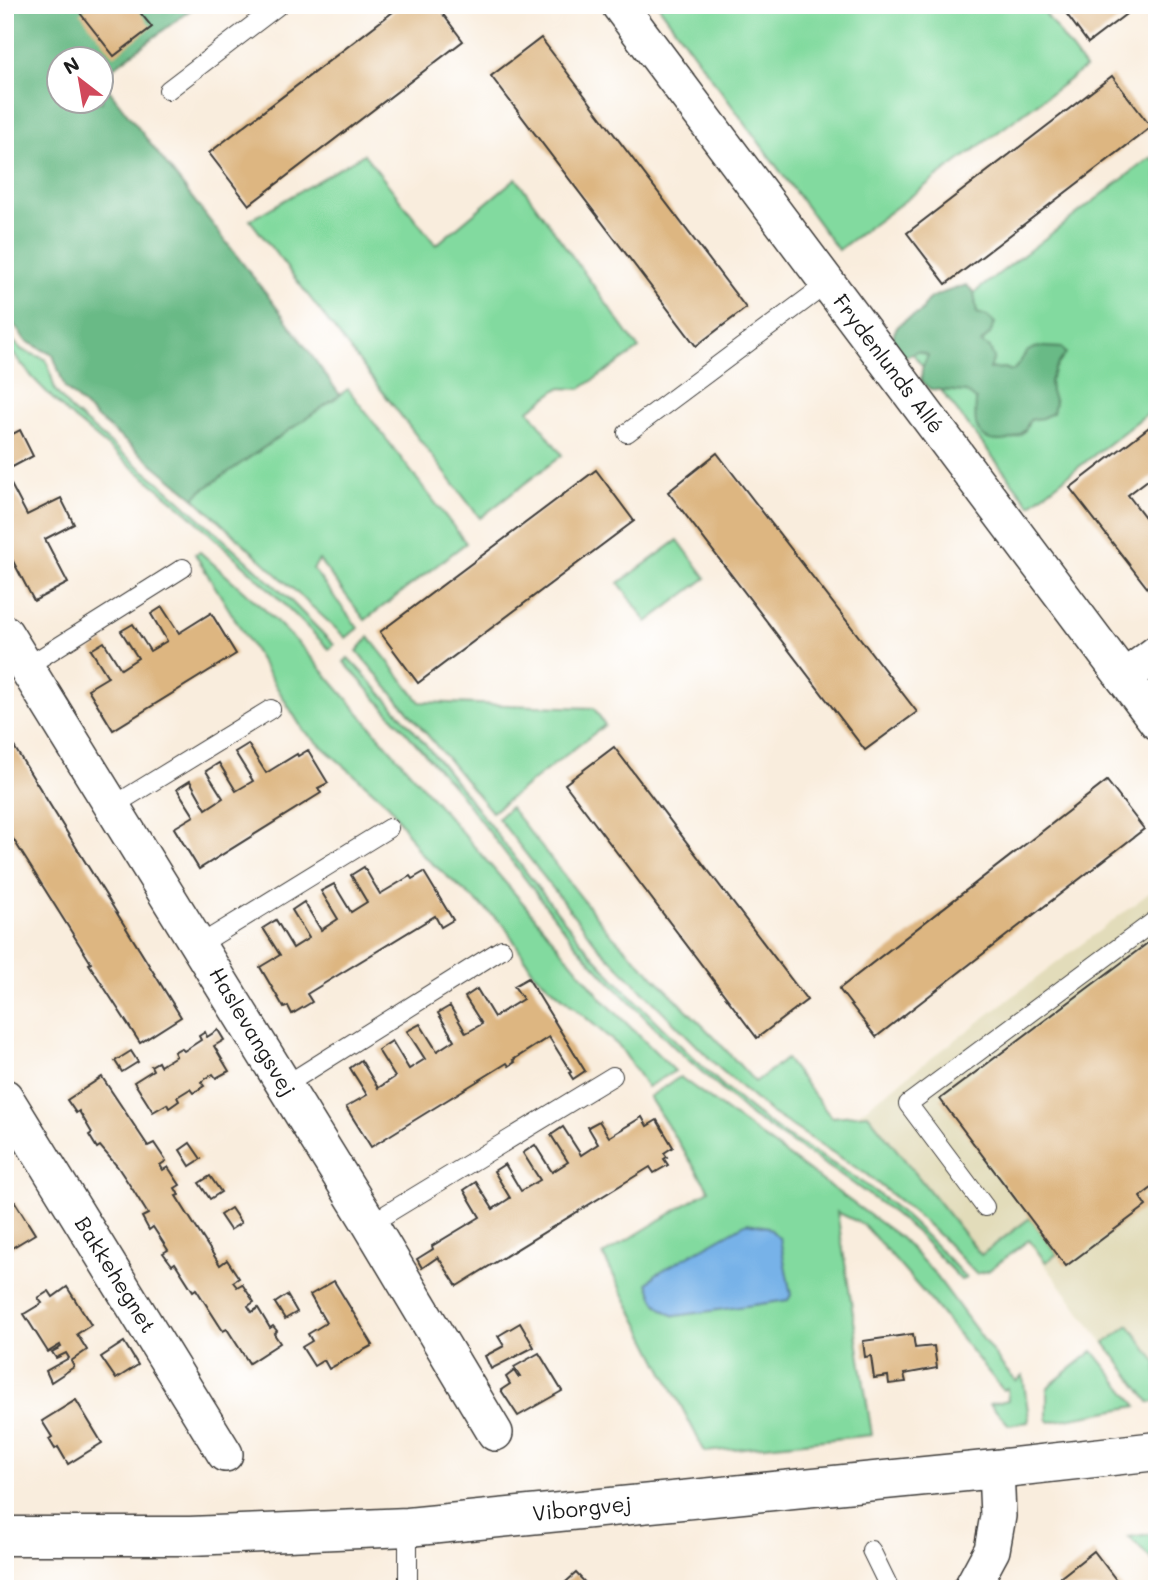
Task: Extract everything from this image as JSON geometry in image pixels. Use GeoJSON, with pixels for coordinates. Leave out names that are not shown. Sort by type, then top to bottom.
{"type":"FeatureCollection","features":[{"type":"Feature","properties":{"kind":"street","name":"Frydenlunds Allé"},"geometry":{"type":"LineString","coordinates":[[619,5],[1157,722]]}},
{"type":"Feature","properties":{"kind":"street","name":"Haslevangsvej"},"geometry":{"type":"LineString","coordinates":[[5,634],[199,945],[495,1433]]}},
{"type":"Feature","properties":{"kind":"street"},"geometry":{"type":"LineString","coordinates":[[1124,678],[1157,653]]}},
{"type":"Feature","properties":{"kind":"street","name":"Bakkehegnet"},"geometry":{"type":"LineString","coordinates":[[5,1097],[225,1454]]}},
{"type":"Feature","properties":{"kind":"street","name":"Viborgvej"},"geometry":{"type":"LineString","coordinates":[[5,1535],[190,1536],[408,1527],[1157,1451]]}},
{"type":"Feature","properties":{"kind":"street"},"geometry":{"type":"LineString","coordinates":[[971,1589],[992,1550],[998,1516],[996,1469]]}},
{"type":"Feature","properties":{"kind":"lane"},"geometry":{"type":"LineString","coordinates":[[168,90],[279,5]]}},
{"type":"Feature","properties":{"kind":"lane"},"geometry":{"type":"LineString","coordinates":[[627,433],[828,283]]}},
{"type":"Feature","properties":{"kind":"lane"},"geometry":{"type":"LineString","coordinates":[[26,667],[183,568]]}},
{"type":"Feature","properties":{"kind":"lane"},"geometry":{"type":"LineString","coordinates":[[113,806],[271,709]]}},
{"type":"Feature","properties":{"kind":"lane"},"geometry":{"type":"LineString","coordinates":[[199,945],[389,828]]}},
{"type":"Feature","properties":{"kind":"lane"},"geometry":{"type":"LineString","coordinates":[[985,1207],[908,1104],[1157,919]]}},
{"type":"Feature","properties":{"kind":"lane"},"geometry":{"type":"LineString","coordinates":[[284,1086],[502,949]]}},
{"type":"Feature","properties":{"kind":"lane"},"geometry":{"type":"LineString","coordinates":[[370,1224],[613,1076]]}},
{"type":"Feature","properties":{"kind":"lane"},"geometry":{"type":"LineString","coordinates":[[408,1527],[408,1589]]}},
{"type":"Feature","properties":{"kind":"lane"},"geometry":{"type":"LineString","coordinates":[[871,1550],[891,1589]]}},
{"type":"Feature","properties":{"kind":"shaded area"},"geometry":{"type":"Polygon","coordinates":[[[1157,887],[1157,1382],[1134,1384],[1019,1230],[968,1267],[855,1116],[1157,887]]]}},
{"type":"Feature","properties":{"kind":"green space"},"geometry":{"type":"Polygon","coordinates":[[[5,5],[197,5],[116,66],[116,46],[46,46],[46,116],[116,116],[116,99],[284,317],[340,395],[194,498],[65,388],[53,355],[26,341],[5,313],[5,5]]]}},
{"type":"Feature","properties":{"kind":"green space"},"geometry":{"type":"Polygon","coordinates":[[[658,5],[1039,5],[1085,68],[838,250],[658,5]]]}},
{"type":"Feature","properties":{"kind":"green space"},"geometry":{"type":"Polygon","coordinates":[[[364,154],[436,245],[516,178],[639,349],[580,389],[559,388],[529,410],[562,455],[480,518],[250,220],[364,154]]]}},
{"type":"Feature","properties":{"kind":"green space"},"geometry":{"type":"Polygon","coordinates":[[[1151,157],[1157,164],[1157,406],[1030,505],[906,345],[1151,157]]]}},
{"type":"Feature","properties":{"kind":"green space"},"geometry":{"type":"Polygon","coordinates":[[[966,285],[974,292],[977,313],[987,316],[995,323],[990,334],[981,343],[990,348],[994,358],[989,369],[1005,368],[1012,371],[1027,352],[1035,348],[1062,348],[1066,353],[1050,381],[1055,402],[1053,413],[1030,420],[1021,434],[1009,440],[990,440],[980,433],[976,421],[976,400],[966,392],[930,389],[921,381],[922,369],[928,355],[917,351],[906,357],[895,352],[893,335],[901,324],[921,312],[929,299],[966,285]]]}},
{"type":"Feature","properties":{"kind":"green space"},"geometry":{"type":"Polygon","coordinates":[[[5,333],[22,350],[45,359],[55,390],[71,410],[221,537],[287,597],[334,645],[329,649],[189,514],[67,413],[5,344],[5,333]]]}},
{"type":"Feature","properties":{"kind":"green space"},"geometry":{"type":"Polygon","coordinates":[[[348,389],[466,543],[365,620],[319,560],[313,569],[358,628],[346,638],[194,498],[348,389]]]}},
{"type":"Feature","properties":{"kind":"green space"},"geometry":{"type":"Polygon","coordinates":[[[678,540],[706,578],[647,622],[619,583],[678,540]]]}},
{"type":"Feature","properties":{"kind":"green space"},"geometry":{"type":"Polygon","coordinates":[[[200,552],[303,648],[529,910],[602,999],[675,1071],[647,1087],[620,1047],[534,973],[504,925],[420,853],[389,805],[303,730],[195,554],[200,552]]]}},
{"type":"Feature","properties":{"kind":"green space"},"geometry":{"type":"Polygon","coordinates":[[[369,637],[420,702],[594,708],[605,725],[492,812],[357,651],[369,637]]]}},
{"type":"Feature","properties":{"kind":"green space"},"geometry":{"type":"Polygon","coordinates":[[[348,658],[440,762],[584,945],[643,1008],[743,1103],[784,1134],[871,1188],[905,1216],[966,1278],[961,1280],[916,1232],[888,1209],[752,1117],[674,1047],[576,945],[456,789],[344,662],[348,658]]]}},
{"type":"Feature","properties":{"kind":"green space"},"geometry":{"type":"Polygon","coordinates":[[[510,807],[607,930],[755,1082],[786,1059],[831,1117],[868,1114],[981,1255],[1030,1218],[1057,1254],[1046,1262],[1029,1240],[988,1271],[976,1274],[918,1216],[866,1174],[770,1112],[719,1068],[597,945],[498,818],[510,807]]]}},
{"type":"Feature","properties":{"kind":"green space"},"geometry":{"type":"Polygon","coordinates":[[[680,1077],[901,1238],[934,1273],[1006,1370],[1016,1381],[1023,1376],[1028,1422],[1009,1425],[990,1404],[1008,1400],[1007,1388],[1003,1390],[931,1301],[864,1225],[837,1212],[872,1435],[705,1452],[603,1255],[709,1190],[649,1097],[680,1077]]]}},
{"type":"Feature","properties":{"kind":"green space"},"geometry":{"type":"Polygon","coordinates":[[[1129,1325],[1157,1363],[1157,1401],[1150,1403],[1105,1343],[1129,1325]]]}},
{"type":"Feature","properties":{"kind":"green space"},"geometry":{"type":"Polygon","coordinates":[[[1093,1351],[1137,1406],[1050,1422],[1047,1419],[1049,1386],[1093,1351]]]}},
{"type":"Feature","properties":{"kind":"green space"},"geometry":{"type":"Polygon","coordinates":[[[1157,1533],[1157,1565],[1129,1537],[1157,1533]]]}},
{"type":"Feature","properties":{"kind":"water"},"geometry":{"type":"Polygon","coordinates":[[[747,1223],[768,1227],[780,1239],[791,1295],[788,1300],[676,1316],[661,1308],[648,1283],[656,1274],[747,1223]]]}},
{"type":"Feature","properties":{"kind":"building"},"geometry":{"type":"Polygon","coordinates":[[[90,5],[134,5],[152,27],[116,54],[116,46],[106,46],[80,13],[90,5]]]}},
{"type":"Feature","properties":{"kind":"building"},"geometry":{"type":"Polygon","coordinates":[[[402,5],[436,5],[463,41],[249,205],[209,153],[402,5]]]}},
{"type":"Feature","properties":{"kind":"building"},"geometry":{"type":"Polygon","coordinates":[[[1060,5],[1138,5],[1088,43],[1060,5]]]}},
{"type":"Feature","properties":{"kind":"building"},"geometry":{"type":"Polygon","coordinates":[[[541,38],[746,308],[696,346],[491,76],[541,38]]]}},
{"type":"Feature","properties":{"kind":"building"},"geometry":{"type":"Polygon","coordinates":[[[1112,76],[1151,127],[946,284],[907,233],[1112,76]]]}},
{"type":"Feature","properties":{"kind":"building"},"geometry":{"type":"Polygon","coordinates":[[[1157,421],[1157,473],[1128,495],[1157,533],[1157,591],[1152,594],[1070,488],[1157,421]]]}},
{"type":"Feature","properties":{"kind":"building"},"geometry":{"type":"Polygon","coordinates":[[[20,430],[33,456],[5,471],[5,438],[20,430]]]}},
{"type":"Feature","properties":{"kind":"building"},"geometry":{"type":"Polygon","coordinates":[[[717,453],[917,712],[865,750],[668,492],[717,453]]]}},
{"type":"Feature","properties":{"kind":"building"},"geometry":{"type":"Polygon","coordinates":[[[596,470],[634,521],[418,683],[380,632],[596,470]]]}},
{"type":"Feature","properties":{"kind":"building"},"geometry":{"type":"Polygon","coordinates":[[[5,473],[27,515],[61,498],[74,524],[45,539],[68,583],[34,601],[5,546],[5,473]]]}},
{"type":"Feature","properties":{"kind":"building"},"geometry":{"type":"Polygon","coordinates":[[[162,607],[179,633],[211,613],[236,654],[113,730],[88,689],[108,677],[91,650],[104,642],[121,669],[138,658],[121,631],[133,624],[150,651],[167,641],[151,614],[162,607]]]}},
{"type":"Feature","properties":{"kind":"building"},"geometry":{"type":"Polygon","coordinates":[[[5,732],[181,1017],[140,1043],[5,826],[5,732]]]}},
{"type":"Feature","properties":{"kind":"building"},"geometry":{"type":"Polygon","coordinates":[[[248,744],[266,773],[308,750],[328,783],[318,788],[321,793],[199,869],[174,828],[194,816],[177,789],[190,781],[206,809],[223,798],[206,771],[219,763],[236,791],[253,781],[235,752],[248,744]]]}},
{"type":"Feature","properties":{"kind":"building"},"geometry":{"type":"Polygon","coordinates":[[[614,747],[807,1000],[757,1038],[565,784],[614,747]]]}},
{"type":"Feature","properties":{"kind":"building"},"geometry":{"type":"Polygon","coordinates":[[[1107,781],[1144,829],[876,1037],[839,989],[1107,781]]]}},
{"type":"Feature","properties":{"kind":"building"},"geometry":{"type":"Polygon","coordinates":[[[364,867],[380,894],[410,876],[412,879],[424,872],[453,920],[441,927],[435,916],[307,994],[312,1002],[292,1014],[288,1006],[284,1008],[260,967],[280,955],[263,928],[276,920],[293,948],[309,938],[292,910],[304,902],[321,930],[338,919],[321,891],[334,884],[351,912],[367,902],[351,875],[364,867]]]}},
{"type":"Feature","properties":{"kind":"building"},"geometry":{"type":"Polygon","coordinates":[[[1157,936],[1157,1184],[1140,1197],[1146,1206],[1066,1266],[940,1099],[1157,936]]]}},
{"type":"Feature","properties":{"kind":"building"},"geometry":{"type":"Polygon","coordinates":[[[528,978],[585,1071],[573,1079],[549,1037],[513,1060],[515,1062],[509,1066],[507,1063],[371,1147],[346,1107],[367,1095],[350,1068],[361,1060],[378,1088],[395,1077],[378,1050],[392,1041],[409,1069],[425,1059],[407,1031],[420,1024],[437,1051],[454,1040],[438,1013],[450,1006],[466,1033],[482,1024],[465,997],[477,989],[494,1017],[523,999],[514,986],[528,978]]]}},
{"type":"Feature","properties":{"kind":"building"},"geometry":{"type":"Polygon","coordinates":[[[218,1030],[224,1040],[214,1046],[229,1071],[216,1078],[213,1074],[201,1082],[204,1086],[193,1093],[190,1089],[177,1097],[179,1101],[169,1108],[167,1104],[153,1112],[134,1082],[153,1070],[151,1066],[158,1062],[160,1066],[176,1056],[174,1052],[181,1048],[184,1051],[201,1040],[199,1036],[205,1032],[207,1037],[218,1030]]]}},
{"type":"Feature","properties":{"kind":"building"},"geometry":{"type":"Polygon","coordinates":[[[131,1051],[138,1062],[122,1072],[115,1061],[131,1051]]]}},
{"type":"Feature","properties":{"kind":"building"},"geometry":{"type":"Polygon","coordinates":[[[102,1077],[148,1146],[154,1143],[166,1161],[160,1165],[163,1170],[168,1167],[180,1185],[175,1188],[179,1195],[176,1196],[220,1265],[227,1260],[239,1278],[233,1282],[237,1287],[242,1284],[254,1302],[248,1306],[252,1312],[258,1308],[270,1328],[273,1326],[277,1331],[274,1334],[280,1343],[249,1363],[227,1329],[223,1331],[196,1289],[193,1291],[175,1263],[172,1265],[163,1253],[168,1250],[153,1227],[149,1230],[142,1217],[148,1214],[133,1190],[100,1146],[97,1148],[79,1111],[76,1113],[67,1100],[102,1077]]]}},
{"type":"Feature","properties":{"kind":"building"},"geometry":{"type":"Polygon","coordinates":[[[642,1117],[647,1126],[657,1120],[673,1147],[664,1153],[668,1165],[654,1173],[650,1167],[457,1286],[438,1257],[422,1268],[417,1259],[433,1249],[432,1246],[480,1217],[464,1190],[476,1182],[493,1209],[510,1198],[494,1171],[505,1164],[521,1191],[540,1180],[523,1153],[535,1145],[552,1172],[568,1162],[551,1135],[563,1127],[581,1155],[598,1144],[588,1127],[599,1121],[609,1137],[642,1117]]]}},
{"type":"Feature","properties":{"kind":"building"},"geometry":{"type":"Polygon","coordinates":[[[190,1143],[201,1159],[190,1166],[180,1150],[190,1143]]]}},
{"type":"Feature","properties":{"kind":"building"},"geometry":{"type":"Polygon","coordinates":[[[210,1176],[221,1192],[210,1199],[199,1183],[210,1176]]]}},
{"type":"Feature","properties":{"kind":"building"},"geometry":{"type":"Polygon","coordinates":[[[15,1202],[35,1234],[5,1252],[5,1207],[15,1202]]]}},
{"type":"Feature","properties":{"kind":"building"},"geometry":{"type":"Polygon","coordinates":[[[231,1208],[241,1223],[230,1230],[220,1215],[231,1208]]]}},
{"type":"Feature","properties":{"kind":"building"},"geometry":{"type":"Polygon","coordinates":[[[334,1281],[373,1345],[329,1369],[324,1360],[314,1366],[302,1347],[312,1341],[308,1334],[326,1323],[310,1295],[334,1281]]]}},
{"type":"Feature","properties":{"kind":"building"},"geometry":{"type":"Polygon","coordinates":[[[67,1287],[91,1325],[77,1334],[87,1350],[71,1361],[74,1367],[51,1382],[46,1371],[69,1358],[66,1353],[56,1358],[52,1352],[61,1347],[60,1345],[48,1352],[24,1314],[42,1303],[38,1298],[49,1291],[53,1297],[67,1287]]]}},
{"type":"Feature","properties":{"kind":"building"},"geometry":{"type":"Polygon","coordinates":[[[287,1295],[297,1312],[285,1319],[275,1303],[287,1295]]]}},
{"type":"Feature","properties":{"kind":"building"},"geometry":{"type":"Polygon","coordinates":[[[520,1323],[534,1347],[491,1369],[485,1356],[504,1346],[498,1336],[520,1323]]]}},
{"type":"Feature","properties":{"kind":"building"},"geometry":{"type":"Polygon","coordinates":[[[913,1334],[915,1348],[934,1346],[937,1368],[904,1374],[906,1382],[889,1384],[888,1376],[874,1378],[871,1356],[865,1357],[863,1341],[913,1334]]]}},
{"type":"Feature","properties":{"kind":"building"},"geometry":{"type":"Polygon","coordinates":[[[124,1342],[138,1365],[116,1379],[101,1357],[124,1342]]]}},
{"type":"Feature","properties":{"kind":"building"},"geometry":{"type":"Polygon","coordinates":[[[539,1353],[562,1391],[518,1416],[501,1390],[510,1384],[506,1377],[514,1371],[520,1376],[514,1367],[539,1353]]]}},
{"type":"Feature","properties":{"kind":"building"},"geometry":{"type":"Polygon","coordinates":[[[76,1400],[102,1443],[68,1464],[58,1447],[55,1449],[49,1439],[52,1437],[42,1421],[76,1400]]]}},
{"type":"Feature","properties":{"kind":"building"},"geometry":{"type":"Polygon","coordinates":[[[1094,1551],[1123,1589],[1062,1589],[1056,1581],[1094,1551]]]}},
{"type":"Feature","properties":{"kind":"building"},"geometry":{"type":"Polygon","coordinates":[[[576,1573],[591,1589],[558,1589],[576,1573]]]}}]}
